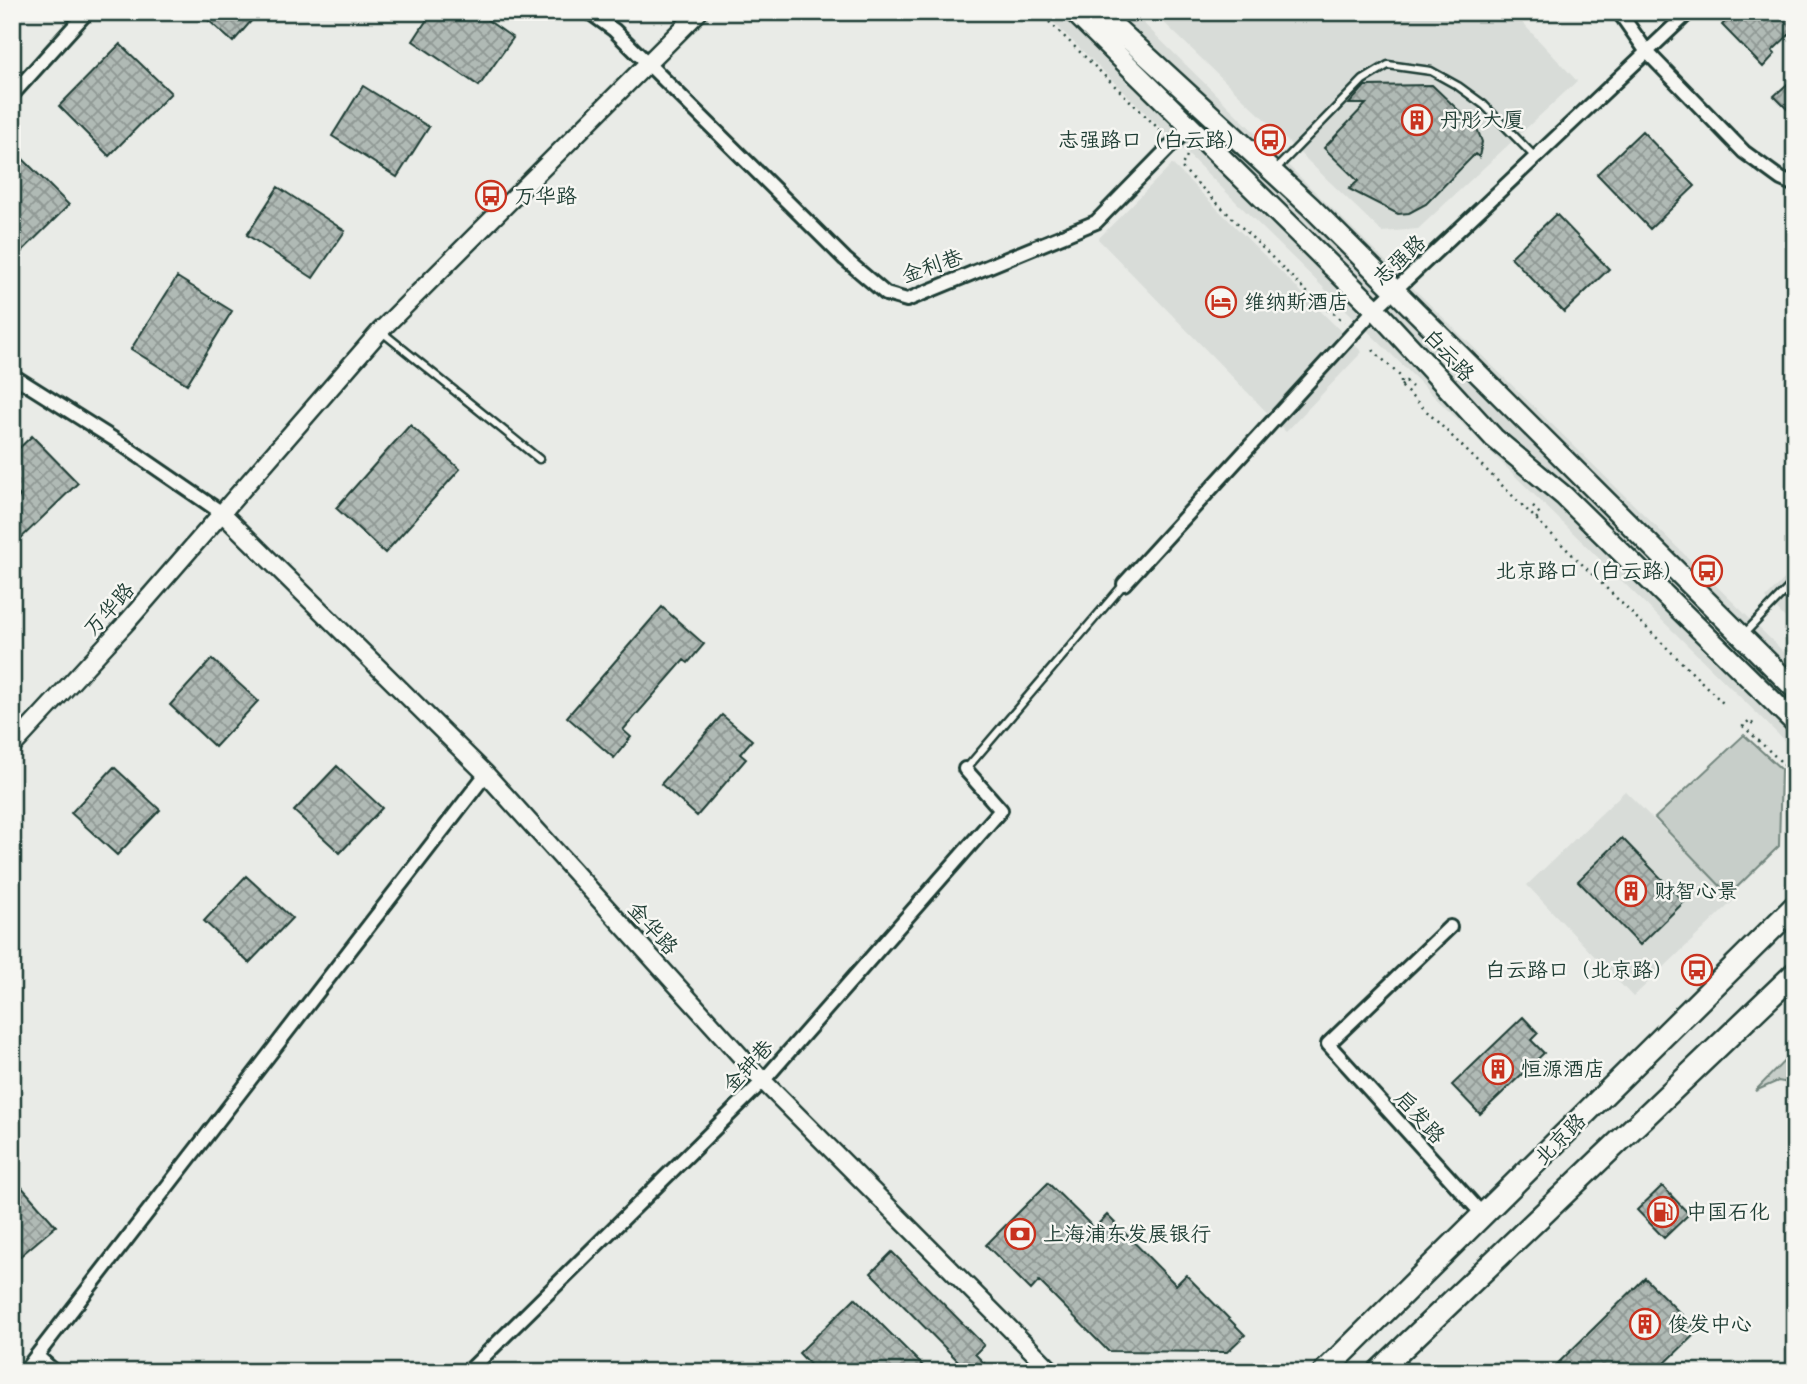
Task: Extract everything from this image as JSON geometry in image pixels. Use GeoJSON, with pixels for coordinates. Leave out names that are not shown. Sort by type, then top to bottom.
{"type":"FeatureCollection","features":[{"type":"Feature","properties":{"kind":"main road","name":"白云路"},"geometry":{"type":"LineString","coordinates":[[1074,12],[1375,309],[1494,438],[1564,496],[1795,723]]}},
{"type":"Feature","properties":{"kind":"main road","name":"白云路"},"geometry":{"type":"LineString","coordinates":[[1099,12],[1273,172],[1795,689]]}},
{"type":"Feature","properties":{"kind":"main road","name":"北京路"},"geometry":{"type":"LineString","coordinates":[[1324,1372],[1795,906]]}},
{"type":"Feature","properties":{"kind":"main road","name":"北京路"},"geometry":{"type":"LineString","coordinates":[[1378,1372],[1795,972]]}},
{"type":"Feature","properties":{"kind":"street"},"geometry":{"type":"LineString","coordinates":[[12,95],[87,12]]}},
{"type":"Feature","properties":{"kind":"street","name":"金利巷"},"geometry":{"type":"LineString","coordinates":[[589,12],[614,30],[648,62],[845,259],[886,294],[907,300],[1096,222],[1190,126]]}},
{"type":"Feature","properties":{"kind":"street","name":"万华路"},"geometry":{"type":"LineString","coordinates":[[12,747],[222,513],[380,331],[699,12]]}},
{"type":"Feature","properties":{"kind":"street"},"geometry":{"type":"LineString","coordinates":[[1619,12],[1647,52],[1744,152],[1795,185]]}},
{"type":"Feature","properties":{"kind":"street","name":"志强路"},"geometry":{"type":"LineString","coordinates":[[1124,584],[1375,309],[1689,12]]}},
{"type":"Feature","properties":{"kind":"street"},"geometry":{"type":"LineString","coordinates":[[12,375],[123,445],[222,513]]}},
{"type":"Feature","properties":{"kind":"street","name":"金华路"},"geometry":{"type":"LineString","coordinates":[[222,513],[486,774],[763,1081],[1052,1372]]}},
{"type":"Feature","properties":{"kind":"street","name":"金钟巷"},"geometry":{"type":"LineString","coordinates":[[468,1372],[763,1081],[1001,810],[965,769]]}},
{"type":"Feature","properties":{"kind":"street"},"geometry":{"type":"LineString","coordinates":[[24,1372],[486,774]]}},
{"type":"Feature","properties":{"kind":"street","name":"启发路"},"geometry":{"type":"LineString","coordinates":[[1450,927],[1328,1044],[1483,1215]]}},
{"type":"Feature","properties":{"kind":"street"},"geometry":{"type":"LineString","coordinates":[[37,1356],[55,1372]]}},
{"type":"Feature","properties":{"kind":"lane"},"geometry":{"type":"LineString","coordinates":[[1273,172],[1363,80],[1388,65],[1431,71],[1458,86],[1484,105],[1535,157]]}},
{"type":"Feature","properties":{"kind":"lane"},"geometry":{"type":"LineString","coordinates":[[380,331],[539,459]]}},
{"type":"Feature","properties":{"kind":"lane"},"geometry":{"type":"LineString","coordinates":[[1742,636],[1795,581]]}},
{"type":"Feature","properties":{"kind":"lane"},"geometry":{"type":"LineString","coordinates":[[965,769],[1124,584]]}},
{"type":"Feature","properties":{"kind":"path"},"geometry":{"type":"LineString","coordinates":[[1039,12],[1163,133]]}},
{"type":"Feature","properties":{"kind":"path"},"geometry":{"type":"LineString","coordinates":[[1187,156],[1181,167],[1322,307],[1344,322]]}},
{"type":"Feature","properties":{"kind":"path"},"geometry":{"type":"LineString","coordinates":[[1184,162],[1188,167]]}},
{"type":"Feature","properties":{"kind":"path"},"geometry":{"type":"LineString","coordinates":[[1373,350],[1401,377],[1401,386],[1726,706]]}},
{"type":"Feature","properties":{"kind":"path"},"geometry":{"type":"LineString","coordinates":[[1401,386],[1406,381],[1412,387]]}},
{"type":"Feature","properties":{"kind":"path"},"geometry":{"type":"LineString","coordinates":[[1532,507],[1540,514],[1536,519]]}},
{"type":"Feature","properties":{"kind":"path"},"geometry":{"type":"LineString","coordinates":[[1703,683],[1708,678]]}},
{"type":"Feature","properties":{"kind":"path"},"geometry":{"type":"LineString","coordinates":[[1753,724],[1750,720],[1743,726],[1795,775]]}},
{"type":"Feature","properties":{"kind":"shaded area"},"geometry":{"type":"Polygon","coordinates":[[[1043,12],[1132,12],[1795,663],[1795,751],[1043,12]]]}},
{"type":"Feature","properties":{"kind":"shaded area"},"geometry":{"type":"Polygon","coordinates":[[[1153,12],[1512,12],[1577,81],[1418,229],[1382,232],[1153,12]]]}},
{"type":"Feature","properties":{"kind":"shaded area"},"geometry":{"type":"Polygon","coordinates":[[[1172,164],[1362,352],[1286,432],[1098,239],[1172,164]]]}},
{"type":"Feature","properties":{"kind":"shaded area"},"geometry":{"type":"Polygon","coordinates":[[[1795,568],[1795,628],[1766,598],[1795,568]]]}},
{"type":"Feature","properties":{"kind":"shaded area"},"geometry":{"type":"Polygon","coordinates":[[[1744,735],[1781,769],[1779,846],[1729,895],[1655,818],[1744,735]]]}},
{"type":"Feature","properties":{"kind":"shaded area"},"geometry":{"type":"Polygon","coordinates":[[[1625,791],[1734,900],[1633,997],[1527,885],[1625,791]]]}},
{"type":"Feature","properties":{"kind":"shaded area"},"geometry":{"type":"Polygon","coordinates":[[[1795,1050],[1795,1084],[1778,1081],[1755,1091],[1795,1050]]]}},
{"type":"Feature","properties":{"kind":"building"},"geometry":{"type":"Polygon","coordinates":[[[199,12],[259,12],[233,42],[199,12]]]}},
{"type":"Feature","properties":{"kind":"building"},"geometry":{"type":"Polygon","coordinates":[[[432,12],[476,12],[513,38],[479,86],[413,41],[432,12]]]}},
{"type":"Feature","properties":{"kind":"building"},"geometry":{"type":"Polygon","coordinates":[[[1734,12],[1795,12],[1795,29],[1772,51],[1775,54],[1763,67],[1722,25],[1734,12]]]}},
{"type":"Feature","properties":{"kind":"building"},"geometry":{"type":"Polygon","coordinates":[[[120,44],[171,93],[109,156],[59,106],[120,44]]]}},
{"type":"Feature","properties":{"kind":"building"},"geometry":{"type":"Polygon","coordinates":[[[1795,77],[1795,117],[1774,96],[1795,77]]]}},
{"type":"Feature","properties":{"kind":"building"},"geometry":{"type":"Polygon","coordinates":[[[1432,85],[1477,128],[1482,142],[1479,157],[1475,154],[1426,204],[1409,213],[1398,214],[1349,189],[1358,181],[1324,148],[1366,104],[1349,104],[1365,86],[1432,85]]]}},
{"type":"Feature","properties":{"kind":"building"},"geometry":{"type":"Polygon","coordinates":[[[363,86],[429,127],[397,177],[332,136],[363,86]]]}},
{"type":"Feature","properties":{"kind":"building"},"geometry":{"type":"Polygon","coordinates":[[[1642,131],[1695,186],[1650,229],[1597,174],[1642,131]]]}},
{"type":"Feature","properties":{"kind":"building"},"geometry":{"type":"Polygon","coordinates":[[[19,155],[69,205],[12,261],[12,162],[19,155]]]}},
{"type":"Feature","properties":{"kind":"building"},"geometry":{"type":"Polygon","coordinates":[[[278,187],[345,231],[313,278],[247,235],[278,187]]]}},
{"type":"Feature","properties":{"kind":"building"},"geometry":{"type":"Polygon","coordinates":[[[1556,214],[1609,269],[1564,312],[1511,257],[1556,214]]]}},
{"type":"Feature","properties":{"kind":"building"},"geometry":{"type":"Polygon","coordinates":[[[177,277],[232,311],[187,384],[131,349],[177,277]]]}},
{"type":"Feature","properties":{"kind":"building"},"geometry":{"type":"Polygon","coordinates":[[[410,425],[460,469],[385,553],[336,508],[410,425]]]}},
{"type":"Feature","properties":{"kind":"building"},"geometry":{"type":"Polygon","coordinates":[[[32,436],[78,483],[12,547],[12,504],[20,496],[12,488],[12,455],[32,436]]]}},
{"type":"Feature","properties":{"kind":"building"},"geometry":{"type":"Polygon","coordinates":[[[662,607],[704,644],[688,663],[684,660],[623,730],[631,737],[614,758],[567,717],[662,607]]]}},
{"type":"Feature","properties":{"kind":"building"},"geometry":{"type":"Polygon","coordinates":[[[212,659],[258,701],[215,747],[170,705],[212,659]]]}},
{"type":"Feature","properties":{"kind":"building"},"geometry":{"type":"Polygon","coordinates":[[[722,715],[752,740],[740,754],[746,759],[697,816],[661,784],[722,715]]]}},
{"type":"Feature","properties":{"kind":"building"},"geometry":{"type":"Polygon","coordinates":[[[337,766],[382,808],[340,853],[294,811],[337,766]]]}},
{"type":"Feature","properties":{"kind":"building"},"geometry":{"type":"Polygon","coordinates":[[[114,767],[160,810],[117,855],[71,813],[114,767]]]}},
{"type":"Feature","properties":{"kind":"building","name":"财智心景"},"geometry":{"type":"Polygon","coordinates":[[[1622,838],[1684,902],[1640,945],[1578,881],[1622,838]]]}},
{"type":"Feature","properties":{"kind":"building"},"geometry":{"type":"Polygon","coordinates":[[[246,876],[292,918],[249,963],[204,921],[246,876]]]}},
{"type":"Feature","properties":{"kind":"building","name":"恒源酒店"},"geometry":{"type":"Polygon","coordinates":[[[1523,1017],[1538,1033],[1531,1040],[1544,1053],[1480,1114],[1452,1085],[1523,1017]]]}},
{"type":"Feature","properties":{"kind":"building"},"geometry":{"type":"Polygon","coordinates":[[[12,1176],[56,1226],[12,1263],[12,1176]]]}},
{"type":"Feature","properties":{"kind":"building"},"geometry":{"type":"Polygon","coordinates":[[[1048,1183],[1094,1228],[1107,1215],[1176,1285],[1186,1275],[1245,1335],[1227,1352],[1108,1351],[1039,1281],[1031,1290],[986,1245],[1048,1183]]]}},
{"type":"Feature","properties":{"kind":"building","name":"中国石化"},"geometry":{"type":"Polygon","coordinates":[[[1662,1186],[1689,1214],[1664,1238],[1637,1210],[1662,1186]]]}},
{"type":"Feature","properties":{"kind":"building"},"geometry":{"type":"Polygon","coordinates":[[[892,1252],[984,1345],[975,1354],[993,1372],[969,1372],[871,1273],[892,1252]]]}},
{"type":"Feature","properties":{"kind":"building","name":"俊发中心"},"geometry":{"type":"Polygon","coordinates":[[[1645,1278],[1698,1331],[1656,1372],[1549,1372],[1645,1278]]]}},
{"type":"Feature","properties":{"kind":"building"},"geometry":{"type":"Polygon","coordinates":[[[855,1298],[929,1372],[817,1372],[799,1353],[855,1298]]]}},
{"type":"Feature","properties":{"kind":"place","name":"丹彤大厦"},"geometry":{"type":"Point","coordinates":[1417,120]}},
{"type":"Feature","properties":{"kind":"place","name":"志强路口（白云路）"},"geometry":{"type":"Point","coordinates":[1270,140]}},
{"type":"Feature","properties":{"kind":"place","name":"万华路"},"geometry":{"type":"Point","coordinates":[491,196]}},
{"type":"Feature","properties":{"kind":"place","name":"维纳斯酒店"},"geometry":{"type":"Point","coordinates":[1221,302]}},
{"type":"Feature","properties":{"kind":"place","name":"北京路口（白云路）"},"geometry":{"type":"Point","coordinates":[1707,571]}},
{"type":"Feature","properties":{"kind":"place","name":"财智心景"},"geometry":{"type":"Point","coordinates":[1631,891]}},
{"type":"Feature","properties":{"kind":"place","name":"白云路口（北京路）"},"geometry":{"type":"Point","coordinates":[1697,970]}},
{"type":"Feature","properties":{"kind":"place","name":"恒源酒店"},"geometry":{"type":"Point","coordinates":[1498,1069]}},
{"type":"Feature","properties":{"kind":"place","name":"中国石化"},"geometry":{"type":"Point","coordinates":[1663,1212]}},
{"type":"Feature","properties":{"kind":"place","name":"上海浦东发展银行"},"geometry":{"type":"Point","coordinates":[1020,1234]}},
{"type":"Feature","properties":{"kind":"place","name":"俊发中心"},"geometry":{"type":"Point","coordinates":[1645,1324]}}]}
